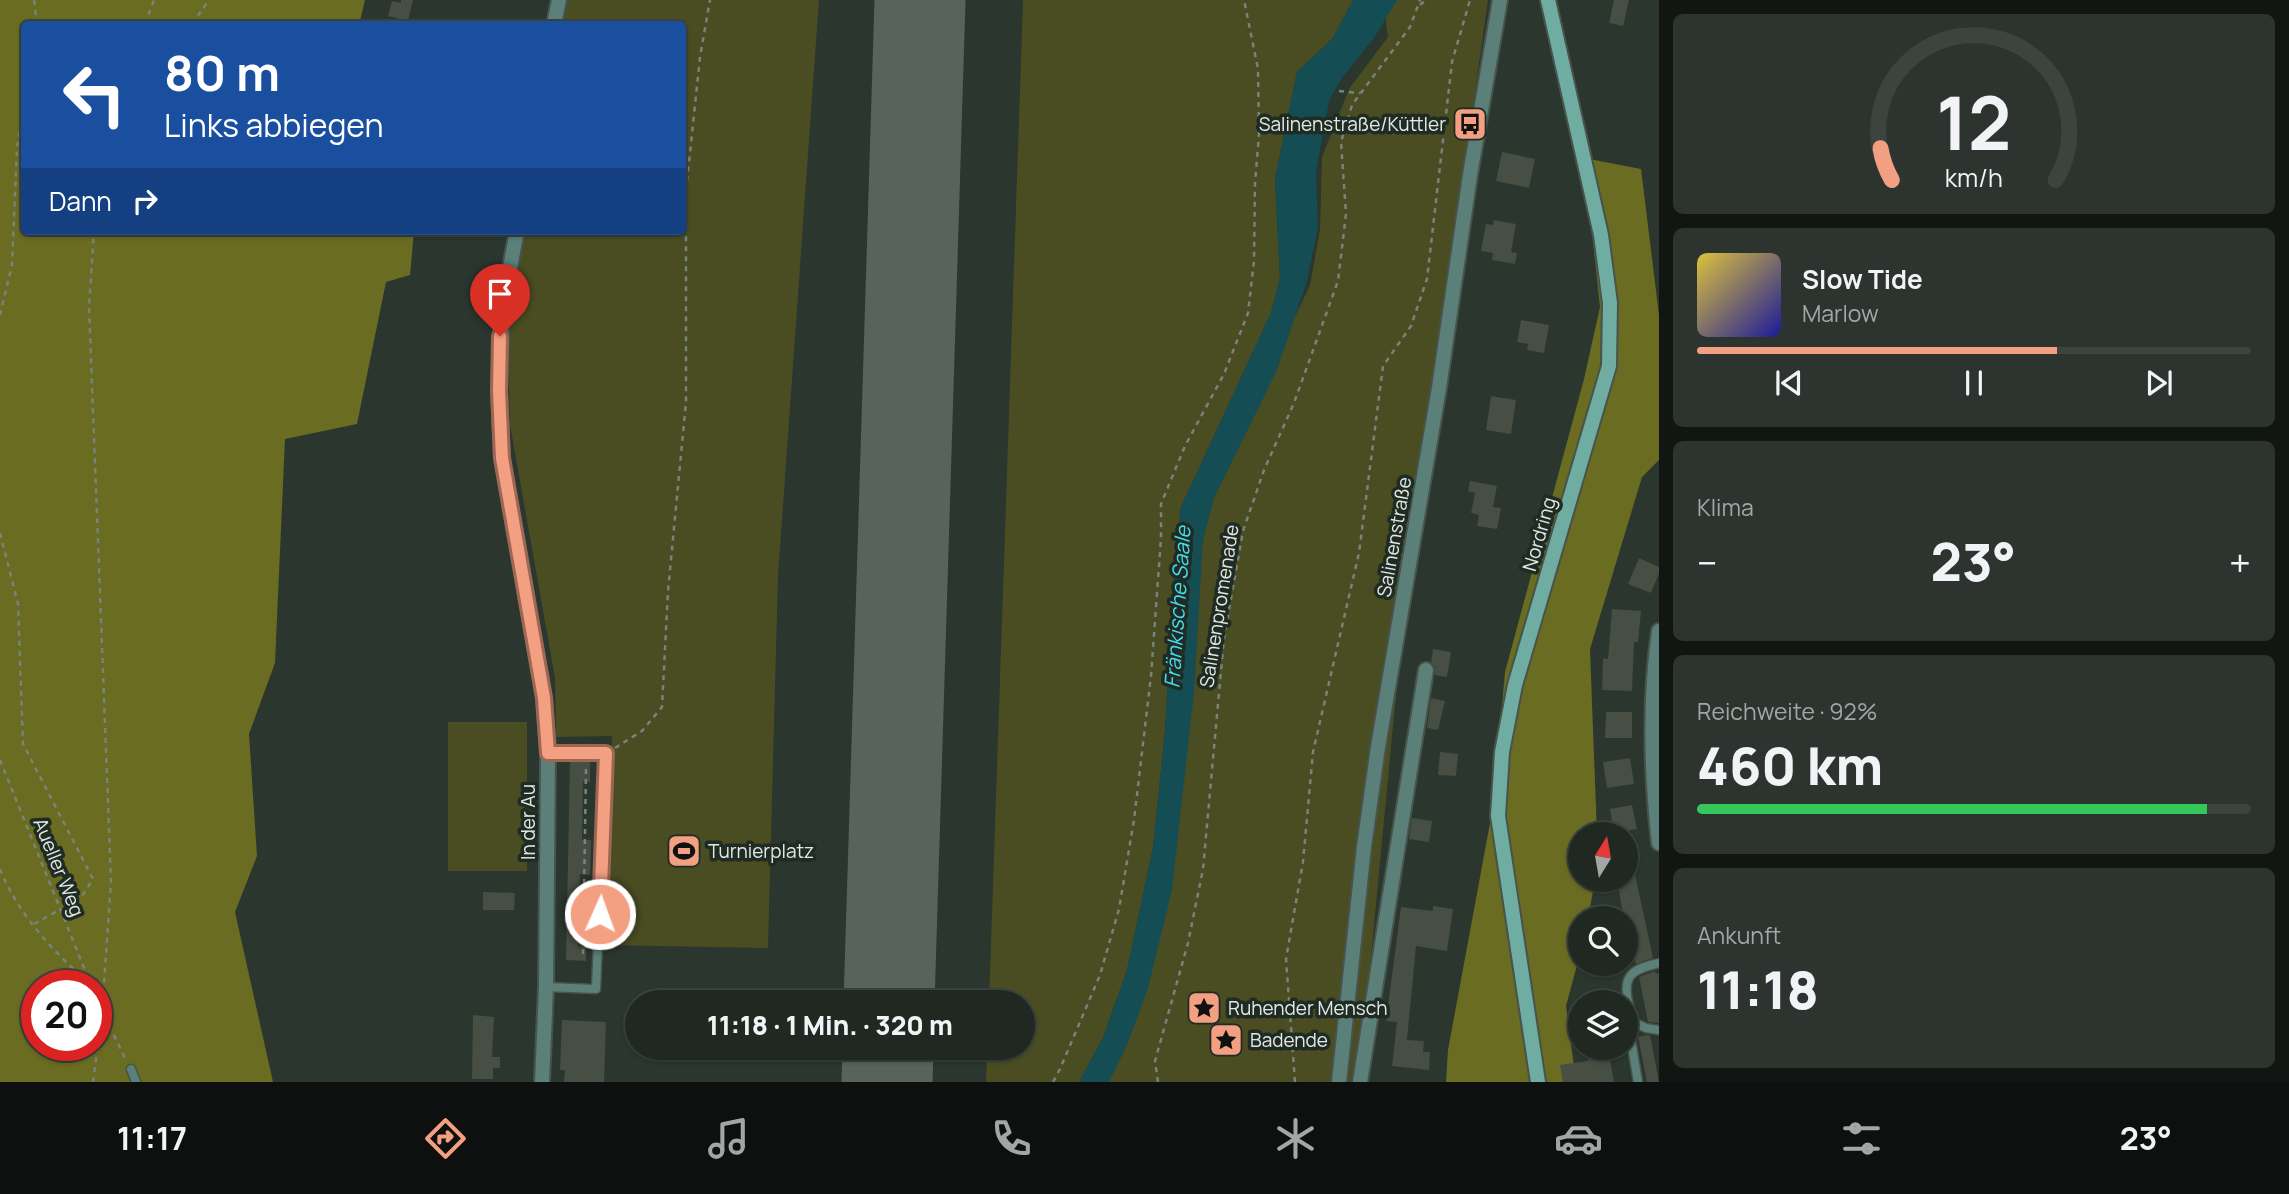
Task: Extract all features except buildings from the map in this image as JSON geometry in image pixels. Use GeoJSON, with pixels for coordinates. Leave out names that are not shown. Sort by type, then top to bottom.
{"type":"FeatureCollection","features":[{"type":"Feature","properties":{"kind":"main road","name":"Nordring"},"geometry":{"type":"LineString","coordinates":[[1538,1082],[1498,816],[1502,752],[1515,685],[1609,366],[1609,303],[1601,234],[1548,0]]}},
{"type":"Feature","properties":{"kind":"street"},"geometry":{"type":"LineString","coordinates":[[555,21],[559,0]]}},
{"type":"Feature","properties":{"kind":"street","name":"Salinenstraße"},"geometry":{"type":"LineString","coordinates":[[1339,1082],[1362,861],[1378,747],[1437,401],[1470,175],[1500,0]]}},
{"type":"Feature","properties":{"kind":"street","name":"In der Au"},"geometry":{"type":"LineString","coordinates":[[516,235],[502,310],[499,391],[502,458],[544,698],[548,753],[546,987],[542,1082]]}},
{"type":"Feature","properties":{"kind":"street"},"geometry":{"type":"LineString","coordinates":[[1659,631],[1653,676],[1652,736],[1659,843]]}},
{"type":"Feature","properties":{"kind":"street"},"geometry":{"type":"LineString","coordinates":[[1360,1082],[1426,670]]}},
{"type":"Feature","properties":{"kind":"lane"},"geometry":{"type":"LineString","coordinates":[[546,987],[596,989],[606,753],[548,753]]}},
{"type":"Feature","properties":{"kind":"lane"},"geometry":{"type":"LineString","coordinates":[[1659,963],[1633,972],[1626,983],[1635,1024],[1659,1030]]}},
{"type":"Feature","properties":{"kind":"lane"},"geometry":{"type":"LineString","coordinates":[[1635,1060],[1639,1082]]}},
{"type":"Feature","properties":{"kind":"lane"},"geometry":{"type":"LineString","coordinates":[[131,1069],[136,1082]]}},
{"type":"Feature","properties":{"kind":"path"},"geometry":{"type":"LineString","coordinates":[[34,0],[37,21]]}},
{"type":"Feature","properties":{"kind":"path"},"geometry":{"type":"LineString","coordinates":[[146,21],[154,0]]}},
{"type":"Feature","properties":{"kind":"path"},"geometry":{"type":"LineString","coordinates":[[194,21],[209,0]]}},
{"type":"Feature","properties":{"kind":"path"},"geometry":{"type":"LineString","coordinates":[[686,174],[700,57],[710,0]]}},
{"type":"Feature","properties":{"kind":"path"},"geometry":{"type":"LineString","coordinates":[[1053,1082],[1100,975],[1119,909],[1134,820],[1151,676],[1161,504],[1185,446],[1224,374],[1248,313],[1254,261],[1259,135],[1258,69],[1244,0]]}},
{"type":"Feature","properties":{"kind":"path"},"geometry":{"type":"LineString","coordinates":[[1420,2],[1426,0]]}},
{"type":"Feature","properties":{"kind":"path"},"geometry":{"type":"LineString","coordinates":[[1295,1082],[1286,960],[1303,862],[1313,752],[1359,553],[1383,366],[1410,326],[1427,279],[1452,62],[1470,0]]}},
{"type":"Feature","properties":{"kind":"path","name":"Salinenpromenade"},"geometry":{"type":"LineString","coordinates":[[1158,1082],[1155,1062],[1188,943],[1203,869],[1224,638],[1243,531],[1264,470],[1294,403],[1338,281],[1346,214],[1341,142],[1352,105],[1410,27],[1420,2]]}},
{"type":"Feature","properties":{"kind":"path"},"geometry":{"type":"LineString","coordinates":[[1339,91],[1360,93]]}},
{"type":"Feature","properties":{"kind":"path"},"geometry":{"type":"LineString","coordinates":[[0,315],[12,265],[17,148],[21,121]]}},
{"type":"Feature","properties":{"kind":"path"},"geometry":{"type":"LineString","coordinates":[[94,235],[89,307],[111,881],[105,970]]}},
{"type":"Feature","properties":{"kind":"path"},"geometry":{"type":"LineString","coordinates":[[606,753],[642,731],[662,707],[668,591],[686,402],[684,235]]}},
{"type":"Feature","properties":{"kind":"path"},"geometry":{"type":"LineString","coordinates":[[0,533],[18,604],[23,744],[93,879],[65,922]]}},
{"type":"Feature","properties":{"kind":"path","name":"Aueller Weg"},"geometry":{"type":"LineString","coordinates":[[0,760],[84,970]]}},
{"type":"Feature","properties":{"kind":"path"},"geometry":{"type":"LineString","coordinates":[[583,954],[586,769]]}},
{"type":"Feature","properties":{"kind":"path"},"geometry":{"type":"LineString","coordinates":[[0,869],[8,889],[58,957],[73,970]]}},
{"type":"Feature","properties":{"kind":"path"},"geometry":{"type":"LineString","coordinates":[[34,924],[60,910]]}},
{"type":"Feature","properties":{"kind":"path"},"geometry":{"type":"LineString","coordinates":[[112,1032],[131,1069]]}},
{"type":"Feature","properties":{"kind":"path"},"geometry":{"type":"LineString","coordinates":[[93,1082],[96,1061]]}},
{"type":"Feature","properties":{"kind":"green space"},"geometry":{"type":"Polygon","coordinates":[[[567,0],[819,0],[778,576],[768,948],[602,945],[612,736],[556,737],[555,678],[510,425],[507,323],[523,235],[686,235],[686,21],[563,21],[567,0]]]}},
{"type":"Feature","properties":{"kind":"green space"},"geometry":{"type":"Polygon","coordinates":[[[1023,0],[1353,0],[1333,38],[1297,72],[1275,178],[1280,278],[1271,313],[1181,507],[1173,580],[1165,731],[1153,848],[1127,970],[1103,1038],[1079,1082],[986,1082],[987,1060],[1035,1060],[1035,990],[989,990],[1023,0]]]}},
{"type":"Feature","properties":{"kind":"green space"},"geometry":{"type":"Polygon","coordinates":[[[1383,0],[1488,0],[1408,570],[1359,1082],[1097,1082],[1143,977],[1195,527],[1310,285],[1320,230],[1322,157],[1349,89],[1388,37],[1383,0]]]}},
{"type":"Feature","properties":{"kind":"green space"},"geometry":{"type":"Polygon","coordinates":[[[448,722],[527,722],[527,871],[448,871],[448,722]]]}},
{"type":"Feature","properties":{"kind":"shaded area"},"geometry":{"type":"Polygon","coordinates":[[[0,0],[365,0],[360,21],[21,21],[21,235],[414,235],[410,275],[386,282],[357,424],[285,439],[275,663],[249,734],[257,856],[235,912],[273,1082],[0,1082],[0,0]]]}},
{"type":"Feature","properties":{"kind":"shaded area"},"geometry":{"type":"Polygon","coordinates":[[[1584,158],[1641,169],[1659,315],[1659,460],[1642,477],[1590,649],[1597,822],[1568,822],[1568,892],[1593,892],[1590,906],[1568,906],[1568,976],[1574,976],[1570,990],[1568,990],[1566,1006],[1568,1060],[1573,1060],[1576,1082],[1446,1082],[1448,1050],[1493,807],[1505,672],[1584,379],[1600,307],[1584,158]]]}},
{"type":"Feature","properties":{"kind":"water","name":"Fränkische Saale"},"geometry":{"type":"Polygon","coordinates":[[[1353,0],[1397,0],[1374,38],[1341,79],[1329,101],[1316,171],[1318,227],[1307,281],[1277,370],[1214,498],[1203,540],[1194,692],[1172,890],[1148,988],[1127,1045],[1109,1082],[1079,1082],[1103,1038],[1127,970],[1153,848],[1165,731],[1173,580],[1181,507],[1271,313],[1280,278],[1275,178],[1297,72],[1333,38],[1353,0]]]}},
{"type":"Feature","properties":{"kind":"runway"},"geometry":{"type":"LineString","coordinates":[[889,990],[920,0]]}},
{"type":"Feature","properties":{"kind":"runway"},"geometry":{"type":"LineString","coordinates":[[887,1082],[888,1060]]}},
{"type":"Feature","properties":{"kind":"place","name":"Salinenstraße/Küttler"},"geometry":{"type":"Point","coordinates":[1470,124]}},
{"type":"Feature","properties":{"kind":"place","name":"Turnierplatz"},"geometry":{"type":"Point","coordinates":[684,851]}},
{"type":"Feature","properties":{"kind":"place","name":"Ruhender Mensch"},"geometry":{"type":"Point","coordinates":[1204,1008]}},
{"type":"Feature","properties":{"kind":"place","name":"Badende"},"geometry":{"type":"Point","coordinates":[1226,1040]}},
{"type":"Feature","properties":{"kind":"route"},"geometry":{"type":"LineString","coordinates":[[500,336],[502,458],[544,698],[548,753],[606,753],[600,914]]}}]}
